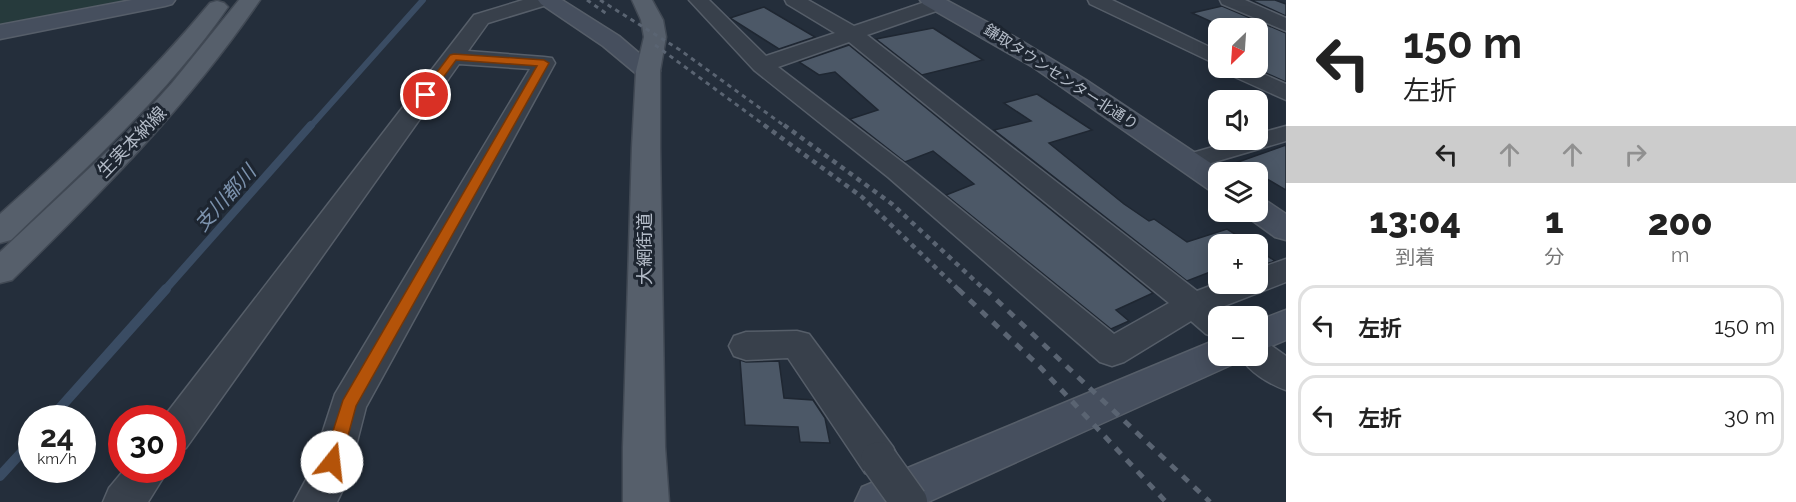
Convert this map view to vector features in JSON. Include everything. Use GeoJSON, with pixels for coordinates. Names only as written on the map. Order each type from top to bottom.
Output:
{"type":"FeatureCollection","features":[{"type":"Feature","properties":{"kind":"main road","name":"生実本納線"},"geometry":{"type":"LineString","coordinates":[[0,232],[126,111],[194,37],[223,0]]}},
{"type":"Feature","properties":{"kind":"main road","name":"生実本納線"},"geometry":{"type":"LineString","coordinates":[[0,270],[79,197],[154,119],[202,64],[250,0]]}},
{"type":"Feature","properties":{"kind":"main road","name":"大網街道"},"geometry":{"type":"LineString","coordinates":[[642,0],[652,20],[655,37],[648,71],[644,435],[646,502]]}},
{"type":"Feature","properties":{"kind":"street"},"geometry":{"type":"LineString","coordinates":[[0,32],[165,0]]}},
{"type":"Feature","properties":{"kind":"street"},"geometry":{"type":"LineString","coordinates":[[186,417],[481,19],[543,0]]}},
{"type":"Feature","properties":{"kind":"street"},"geometry":{"type":"LineString","coordinates":[[548,0],[611,41],[648,71]]}},
{"type":"Feature","properties":{"kind":"street"},"geometry":{"type":"LineString","coordinates":[[698,0],[762,65],[897,171],[1112,352],[1192,306],[1224,294]]}},
{"type":"Feature","properties":{"kind":"street"},"geometry":{"type":"LineString","coordinates":[[794,0],[852,34],[1208,318]]}},
{"type":"Feature","properties":{"kind":"street"},"geometry":{"type":"LineString","coordinates":[[1097,0],[1208,54]]}},
{"type":"Feature","properties":{"kind":"street"},"geometry":{"type":"LineString","coordinates":[[1229,0],[1286,25]]}},
{"type":"Feature","properties":{"kind":"street"},"geometry":{"type":"LineString","coordinates":[[762,65],[852,34],[934,2]]}},
{"type":"Feature","properties":{"kind":"street","name":"鎌取タウンセンター北通り"},"geometry":{"type":"LineString","coordinates":[[934,2],[975,22],[1084,88],[1208,175]]}},
{"type":"Feature","properties":{"kind":"street"},"geometry":{"type":"LineString","coordinates":[[975,22],[1005,35],[1079,76],[1208,162]]}},
{"type":"Feature","properties":{"kind":"street"},"geometry":{"type":"LineString","coordinates":[[315,502],[327,481],[348,405],[544,63],[454,57]]}},
{"type":"Feature","properties":{"kind":"street"},"geometry":{"type":"LineString","coordinates":[[1255,78],[1286,93]]}},
{"type":"Feature","properties":{"kind":"street"},"geometry":{"type":"LineString","coordinates":[[1201,158],[1286,133]]}},
{"type":"Feature","properties":{"kind":"street"},"geometry":{"type":"LineString","coordinates":[[1268,199],[1286,210]]}},
{"type":"Feature","properties":{"kind":"street"},"geometry":{"type":"LineString","coordinates":[[1268,217],[1286,229]]}},
{"type":"Feature","properties":{"kind":"street"},"geometry":{"type":"LineString","coordinates":[[1268,277],[1286,270]]}},
{"type":"Feature","properties":{"kind":"street"},"geometry":{"type":"LineString","coordinates":[[1268,332],[1286,324]]}},
{"type":"Feature","properties":{"kind":"street"},"geometry":{"type":"LineString","coordinates":[[746,346],[797,344],[909,502]]}},
{"type":"Feature","properties":{"kind":"street"},"geometry":{"type":"LineString","coordinates":[[878,502],[1208,358]]}},
{"type":"Feature","properties":{"kind":"street"},"geometry":{"type":"LineString","coordinates":[[1268,362],[1286,375]]}},
{"type":"Feature","properties":{"kind":"street"},"geometry":{"type":"LineString","coordinates":[[124,502],[138,483]]}},
{"type":"Feature","properties":{"kind":"green space"},"geometry":{"type":"Polygon","coordinates":[[[0,0],[145,0],[0,26],[0,0]]]}},
{"type":"Feature","properties":{"kind":"building"},"geometry":{"type":"Polygon","coordinates":[[[1251,0],[1275,0],[1286,4],[1286,16],[1251,0]]]}},
{"type":"Feature","properties":{"kind":"building"},"geometry":{"type":"Polygon","coordinates":[[[1222,6],[1250,18],[1208,18],[1208,20],[1192,13],[1222,6]]]}},
{"type":"Feature","properties":{"kind":"building"},"geometry":{"type":"Polygon","coordinates":[[[764,7],[815,37],[779,49],[730,18],[764,7]]]}},
{"type":"Feature","properties":{"kind":"building"},"geometry":{"type":"Polygon","coordinates":[[[1268,25],[1286,33],[1286,82],[1268,74],[1268,25]]]}},
{"type":"Feature","properties":{"kind":"building"},"geometry":{"type":"Polygon","coordinates":[[[933,28],[983,60],[922,75],[876,39],[933,28]]]}},
{"type":"Feature","properties":{"kind":"building"},"geometry":{"type":"Polygon","coordinates":[[[849,45],[1153,293],[1116,310],[1129,321],[1111,329],[946,195],[974,184],[933,151],[905,162],[850,119],[878,110],[835,72],[819,75],[799,62],[849,45]]]}},
{"type":"Feature","properties":{"kind":"building"},"geometry":{"type":"Polygon","coordinates":[[[1037,94],[1092,130],[1049,143],[1124,204],[1149,221],[1154,219],[1187,242],[1208,235],[1208,273],[1187,281],[994,130],[1031,121],[1004,103],[1037,94]]]}},
{"type":"Feature","properties":{"kind":"building"},"geometry":{"type":"Polygon","coordinates":[[[1286,145],[1286,190],[1268,180],[1268,162],[1238,162],[1286,145]]]}},
{"type":"Feature","properties":{"kind":"building"},"geometry":{"type":"Polygon","coordinates":[[[1227,229],[1235,234],[1212,234],[1227,229]]]}},
{"type":"Feature","properties":{"kind":"building"},"geometry":{"type":"Polygon","coordinates":[[[1268,256],[1275,261],[1268,263],[1268,256]]]}},
{"type":"Feature","properties":{"kind":"building"},"geometry":{"type":"Polygon","coordinates":[[[740,360],[746,362],[779,361],[784,398],[813,400],[825,418],[830,443],[800,442],[798,427],[745,425],[740,360]]]}},
{"type":"Feature","properties":{"kind":"waterway","name":"支川都川"},"geometry":{"type":"LineString","coordinates":[[310,127],[423,0]]}},
{"type":"Feature","properties":{"kind":"waterway","name":"支川都川"},"geometry":{"type":"LineString","coordinates":[[164,291],[311,125]]}},
{"type":"Feature","properties":{"kind":"waterway","name":"支川都川"},"geometry":{"type":"LineString","coordinates":[[63,405],[166,289]]}},
{"type":"Feature","properties":{"kind":"waterway","name":"支川都川"},"geometry":{"type":"LineString","coordinates":[[0,476],[18,456]]}},
{"type":"Feature","properties":{"kind":"railway"},"geometry":{"type":"LineString","coordinates":[[587,0],[607,14]]}},
{"type":"Feature","properties":{"kind":"railway"},"geometry":{"type":"LineString","coordinates":[[600,0],[680,50],[786,127]]}},
{"type":"Feature","properties":{"kind":"railway"},"geometry":{"type":"LineString","coordinates":[[655,45],[767,127]]}},
{"type":"Feature","properties":{"kind":"railway"},"geometry":{"type":"LineString","coordinates":[[764,125],[862,197],[960,291]]}},
{"type":"Feature","properties":{"kind":"railway"},"geometry":{"type":"LineString","coordinates":[[784,125],[892,204],[986,291]]}},
{"type":"Feature","properties":{"kind":"railway"},"geometry":{"type":"LineString","coordinates":[[958,289],[1040,367],[1166,502]]}},
{"type":"Feature","properties":{"kind":"railway"},"geometry":{"type":"LineString","coordinates":[[985,289],[1210,502]]}},
{"type":"Feature","properties":{"kind":"route"},"geometry":{"type":"LineString","coordinates":[[332,462],[348,405],[544,63],[454,57],[426,95]]}}]}
